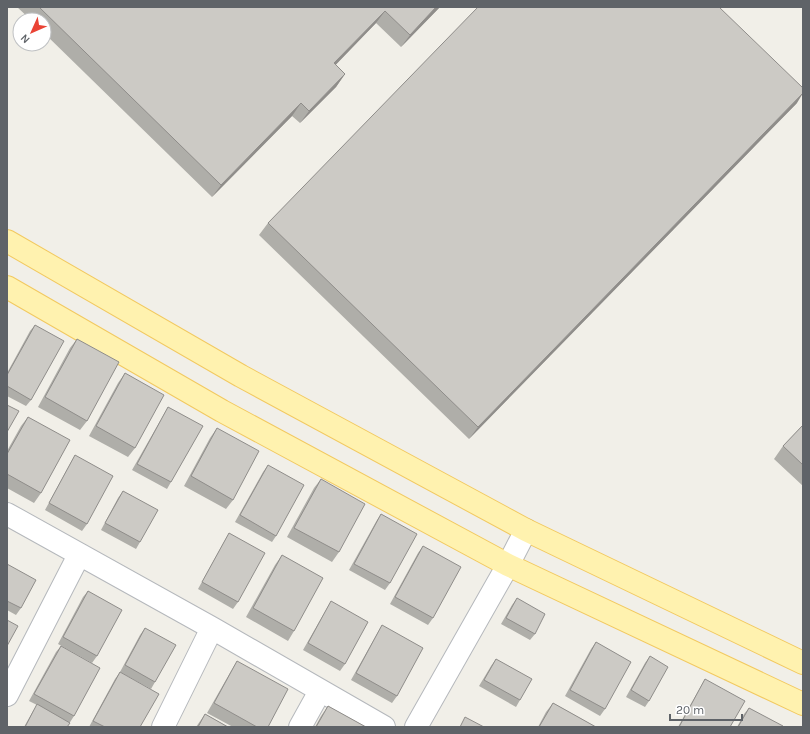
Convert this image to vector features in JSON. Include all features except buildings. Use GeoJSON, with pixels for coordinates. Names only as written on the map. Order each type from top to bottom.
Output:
{"type":"FeatureCollection","features":[{"type":"Feature","properties":{"kind":"main road"},"geometry":{"type":"LineString","coordinates":[[7,241],[241,376],[526,530],[803,663]]}},
{"type":"Feature","properties":{"kind":"main road"},"geometry":{"type":"LineString","coordinates":[[7,287],[222,411],[508,565],[803,704]]}},
{"type":"Feature","properties":{"kind":"street"},"geometry":{"type":"LineString","coordinates":[[7,514],[212,628],[384,727]]}},
{"type":"Feature","properties":{"kind":"street"},"geometry":{"type":"LineString","coordinates":[[416,727],[508,565],[526,530]]}},
{"type":"Feature","properties":{"kind":"street"},"geometry":{"type":"LineString","coordinates":[[7,695],[79,555]]}},
{"type":"Feature","properties":{"kind":"street"},"geometry":{"type":"LineString","coordinates":[[163,727],[212,628]]}},
{"type":"Feature","properties":{"kind":"street"},"geometry":{"type":"LineString","coordinates":[[300,727],[320,691]]}}]}
